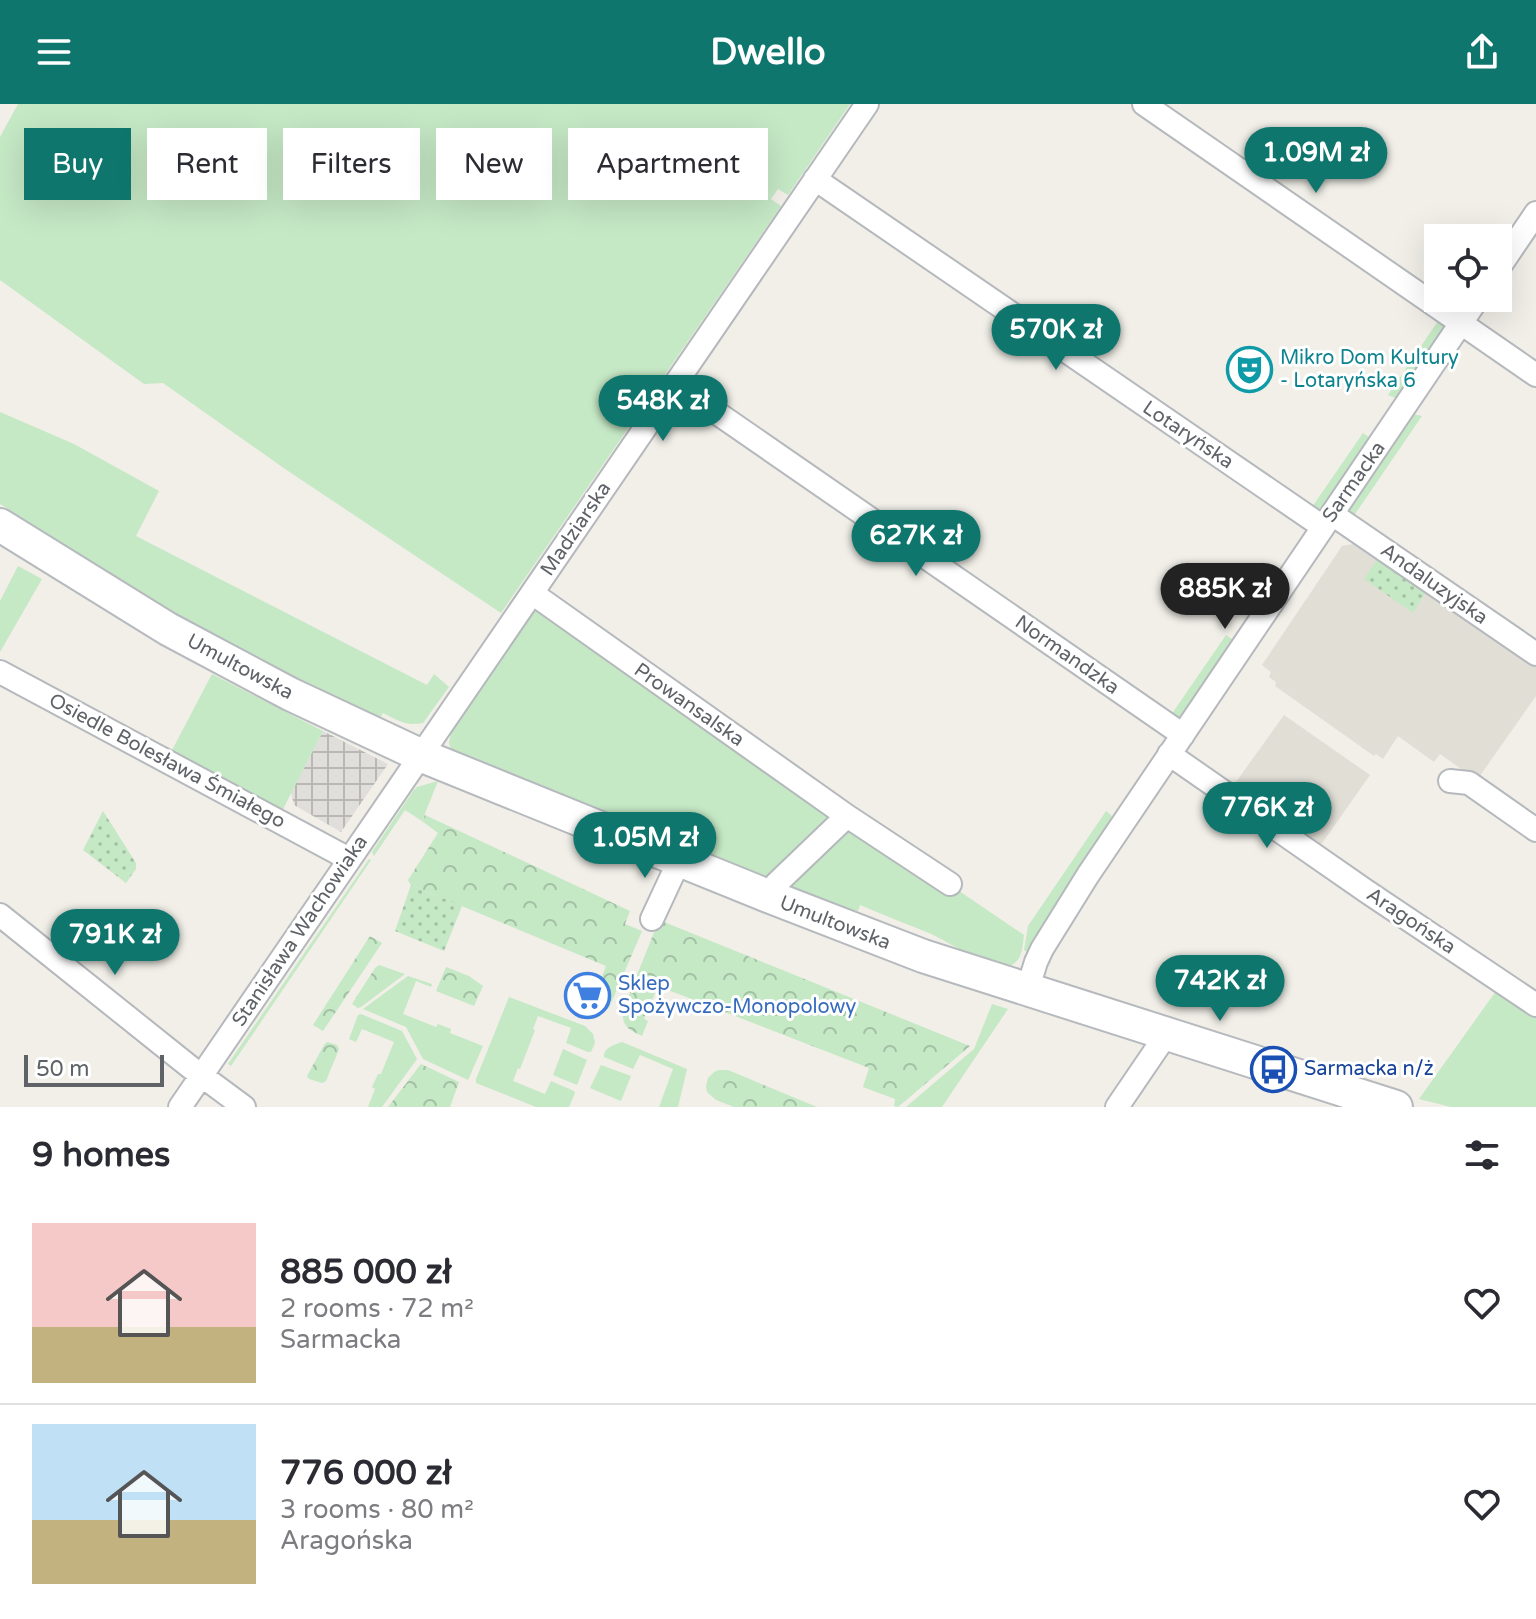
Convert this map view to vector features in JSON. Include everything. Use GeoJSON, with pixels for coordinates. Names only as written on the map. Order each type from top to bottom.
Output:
{"type":"FeatureCollection","features":[{"type":"Feature","properties":{"kind":"street","name":"Madziarska"},"geometry":{"type":"LineString","coordinates":[[420,755],[867,104]]}},
{"type":"Feature","properties":{"kind":"street"},"geometry":{"type":"LineString","coordinates":[[1144,104],[1536,375]]}},
{"type":"Feature","properties":{"kind":"street","name":"Lotaryńska"},"geometry":{"type":"LineString","coordinates":[[815,179],[1328,521]]}},
{"type":"Feature","properties":{"kind":"street"},"geometry":{"type":"LineString","coordinates":[[1512,248],[1536,213]]}},
{"type":"Feature","properties":{"kind":"street","name":"Sarmacka"},"geometry":{"type":"LineString","coordinates":[[1027,991],[1042,949],[1088,875],[1469,312]]}},
{"type":"Feature","properties":{"kind":"street","name":"Normandzka"},"geometry":{"type":"LineString","coordinates":[[675,384],[1183,735]]}},
{"type":"Feature","properties":{"kind":"street","name":"Andaluzyjska"},"geometry":{"type":"LineString","coordinates":[[1328,521],[1536,654]]}},
{"type":"Feature","properties":{"kind":"street","name":"Umultowska"},"geometry":{"type":"LineString","coordinates":[[0,525],[168,629],[290,694],[420,755],[911,952],[1396,1107]]}},
{"type":"Feature","properties":{"kind":"street","name":"Prowansalska"},"geometry":{"type":"LineString","coordinates":[[532,593],[847,816],[950,884]]}},
{"type":"Feature","properties":{"kind":"street","name":"Osiedle Bolesława Śmiałego"},"geometry":{"type":"LineString","coordinates":[[0,672],[342,855]]}},
{"type":"Feature","properties":{"kind":"street","name":"Aragońska"},"geometry":{"type":"LineString","coordinates":[[1169,754],[1536,1005]]}},
{"type":"Feature","properties":{"kind":"street","name":"Stanisława Wachowiaka"},"geometry":{"type":"LineString","coordinates":[[180,1107],[342,855],[420,755]]}},
{"type":"Feature","properties":{"kind":"street"},"geometry":{"type":"LineString","coordinates":[[1450,781],[1469,783],[1536,830]]}},
{"type":"Feature","properties":{"kind":"street"},"geometry":{"type":"LineString","coordinates":[[768,896],[776,884],[847,816]]}},
{"type":"Feature","properties":{"kind":"street"},"geometry":{"type":"LineString","coordinates":[[652,919],[679,861]]}},
{"type":"Feature","properties":{"kind":"street"},"geometry":{"type":"LineString","coordinates":[[0,915],[244,1107]]}},
{"type":"Feature","properties":{"kind":"street"},"geometry":{"type":"LineString","coordinates":[[1117,1107],[1166,1035]]}},
{"type":"Feature","properties":{"kind":"shaded area"},"geometry":{"type":"Polygon","coordinates":[[[1364,542],[1476,620],[1473,625],[1480,630],[1536,662],[1536,696],[1477,780],[1440,754],[1434,762],[1398,736],[1383,759],[1376,754],[1374,756],[1275,686],[1276,682],[1269,677],[1271,672],[1262,665],[1342,546],[1364,542]]]}},
{"type":"Feature","properties":{"kind":"shaded area"},"geometry":{"type":"Polygon","coordinates":[[[1284,715],[1370,775],[1318,849],[1231,789],[1284,715]]]}},
{"type":"Feature","properties":{"kind":"shaded area"},"geometry":{"type":"Polygon","coordinates":[[[323,731],[388,764],[341,832],[294,805],[291,793],[323,731]]]}},
{"type":"Feature","properties":{"kind":"green space"},"geometry":{"type":"Polygon","coordinates":[[[18,104],[850,104],[788,195],[778,189],[771,199],[781,206],[501,613],[288,471],[163,383],[144,384],[0,280],[0,137],[18,104]]]}},
{"type":"Feature","properties":{"kind":"green space"},"geometry":{"type":"Polygon","coordinates":[[[1442,315],[1450,322],[1398,399],[1388,395],[1442,315]]]}},
{"type":"Feature","properties":{"kind":"green space"},"geometry":{"type":"Polygon","coordinates":[[[0,412],[74,444],[159,491],[136,536],[427,685],[434,674],[449,687],[423,723],[407,723],[383,713],[378,721],[239,656],[0,504],[0,412]]]}},
{"type":"Feature","properties":{"kind":"green space"},"geometry":{"type":"Polygon","coordinates":[[[1413,414],[1422,416],[1351,520],[1349,510],[1413,414]]]}},
{"type":"Feature","properties":{"kind":"green space"},"geometry":{"type":"Polygon","coordinates":[[[1363,433],[1370,441],[1320,515],[1310,510],[1363,433]]]}},
{"type":"Feature","properties":{"kind":"green space"},"geometry":{"type":"Polygon","coordinates":[[[1381,554],[1429,587],[1413,613],[1364,579],[1381,554]]]}},
{"type":"Feature","properties":{"kind":"green space"},"geometry":{"type":"Polygon","coordinates":[[[18,566],[42,579],[0,652],[0,601],[18,566]]]}},
{"type":"Feature","properties":{"kind":"green space"},"geometry":{"type":"Polygon","coordinates":[[[529,599],[1024,935],[1017,961],[1009,966],[992,964],[929,933],[860,905],[858,911],[836,908],[452,753],[449,743],[452,728],[529,599]]]}},
{"type":"Feature","properties":{"kind":"green space"},"geometry":{"type":"Polygon","coordinates":[[[1226,635],[1233,643],[1179,722],[1169,718],[1226,635]]]}},
{"type":"Feature","properties":{"kind":"green space"},"geometry":{"type":"Polygon","coordinates":[[[212,674],[323,731],[281,813],[170,754],[212,674]]]}},
{"type":"Feature","properties":{"kind":"green space"},"geometry":{"type":"Polygon","coordinates":[[[438,781],[422,821],[405,810],[374,856],[372,852],[413,791],[438,781]]]}},
{"type":"Feature","properties":{"kind":"green space"},"geometry":{"type":"Polygon","coordinates":[[[103,811],[136,863],[136,869],[126,883],[83,850],[103,811]]]}},
{"type":"Feature","properties":{"kind":"green space"},"geometry":{"type":"Polygon","coordinates":[[[1106,811],[1113,819],[1027,952],[1024,950],[1028,926],[1106,811]]]}},
{"type":"Feature","properties":{"kind":"green space"},"geometry":{"type":"Polygon","coordinates":[[[425,815],[630,911],[625,924],[642,931],[609,1008],[596,1013],[587,1010],[589,1007],[586,1005],[588,1001],[592,1002],[606,966],[411,885],[408,880],[438,833],[422,821],[425,815]]]}},
{"type":"Feature","properties":{"kind":"green space"},"geometry":{"type":"Polygon","coordinates":[[[369,859],[231,1066],[228,1064],[369,859]]]}},
{"type":"Feature","properties":{"kind":"green space"},"geometry":{"type":"Polygon","coordinates":[[[411,885],[462,906],[444,951],[395,931],[411,885]]]}},
{"type":"Feature","properties":{"kind":"green space"},"geometry":{"type":"Polygon","coordinates":[[[659,920],[970,1046],[898,1107],[894,1106],[895,1099],[863,1087],[869,1068],[658,986],[644,1019],[648,1021],[642,1036],[627,1027],[623,1010],[659,920]]]}},
{"type":"Feature","properties":{"kind":"green space"},"geometry":{"type":"Polygon","coordinates":[[[370,936],[382,943],[323,1031],[313,1025],[370,936]]]}},
{"type":"Feature","properties":{"kind":"green space"},"geometry":{"type":"Polygon","coordinates":[[[379,965],[405,974],[358,1008],[352,1004],[379,965]]]}},
{"type":"Feature","properties":{"kind":"green space"},"geometry":{"type":"Polygon","coordinates":[[[446,967],[469,976],[483,986],[474,1006],[436,991],[446,967]]]}},
{"type":"Feature","properties":{"kind":"green space"},"geometry":{"type":"Polygon","coordinates":[[[408,976],[432,984],[431,987],[416,981],[403,1014],[436,1027],[438,1024],[451,1029],[450,1033],[483,1046],[468,1080],[423,1059],[406,1027],[363,1009],[408,976]]]}},
{"type":"Feature","properties":{"kind":"green space"},"geometry":{"type":"Polygon","coordinates":[[[1496,991],[1536,1017],[1536,1107],[1451,1107],[1419,1099],[1496,991]]]}},
{"type":"Feature","properties":{"kind":"green space"},"geometry":{"type":"Polygon","coordinates":[[[509,997],[585,1026],[593,1034],[595,1043],[588,1052],[566,1043],[571,1028],[538,1016],[513,1081],[545,1094],[551,1081],[574,1091],[569,1107],[536,1107],[476,1083],[509,997]]]}},
{"type":"Feature","properties":{"kind":"green space"},"geometry":{"type":"Polygon","coordinates":[[[992,1004],[1008,1009],[942,1107],[906,1107],[974,1049],[992,1004]]]}},
{"type":"Feature","properties":{"kind":"green space"},"geometry":{"type":"Polygon","coordinates":[[[361,1014],[402,1031],[417,1059],[382,1107],[368,1107],[375,1089],[372,1087],[394,1042],[362,1029],[356,1042],[349,1039],[361,1014]]]}},
{"type":"Feature","properties":{"kind":"green space"},"geometry":{"type":"Polygon","coordinates":[[[327,1042],[337,1045],[339,1049],[326,1081],[322,1083],[307,1076],[327,1042]]]}},
{"type":"Feature","properties":{"kind":"green space"},"geometry":{"type":"Polygon","coordinates":[[[622,1042],[687,1069],[678,1107],[659,1107],[673,1069],[640,1055],[633,1069],[604,1057],[608,1049],[622,1042]]]}},
{"type":"Feature","properties":{"kind":"green space"},"geometry":{"type":"Polygon","coordinates":[[[563,1049],[587,1060],[577,1085],[553,1075],[563,1049]]]}},
{"type":"Feature","properties":{"kind":"green space"},"geometry":{"type":"Polygon","coordinates":[[[421,1064],[459,1082],[450,1107],[388,1107],[421,1064]]]}},
{"type":"Feature","properties":{"kind":"green space"},"geometry":{"type":"Polygon","coordinates":[[[601,1065],[631,1076],[621,1101],[590,1088],[601,1065]]]}},
{"type":"Feature","properties":{"kind":"green space"},"geometry":{"type":"Polygon","coordinates":[[[719,1070],[728,1070],[817,1107],[734,1107],[716,1100],[707,1092],[708,1078],[719,1070]]]}},
{"type":"Feature","properties":{"kind":"place","name":"Mikro Dom Kultury - Lotaryńska 6"},"geometry":{"type":"Point","coordinates":[1249,370]}},
{"type":"Feature","properties":{"kind":"place","name":"Sklep Spożywczo-Monopolowy"},"geometry":{"type":"Point","coordinates":[587,995]}},
{"type":"Feature","properties":{"kind":"place","name":"Sarmacka n/ż"},"geometry":{"type":"Point","coordinates":[1273,1069]}}]}
